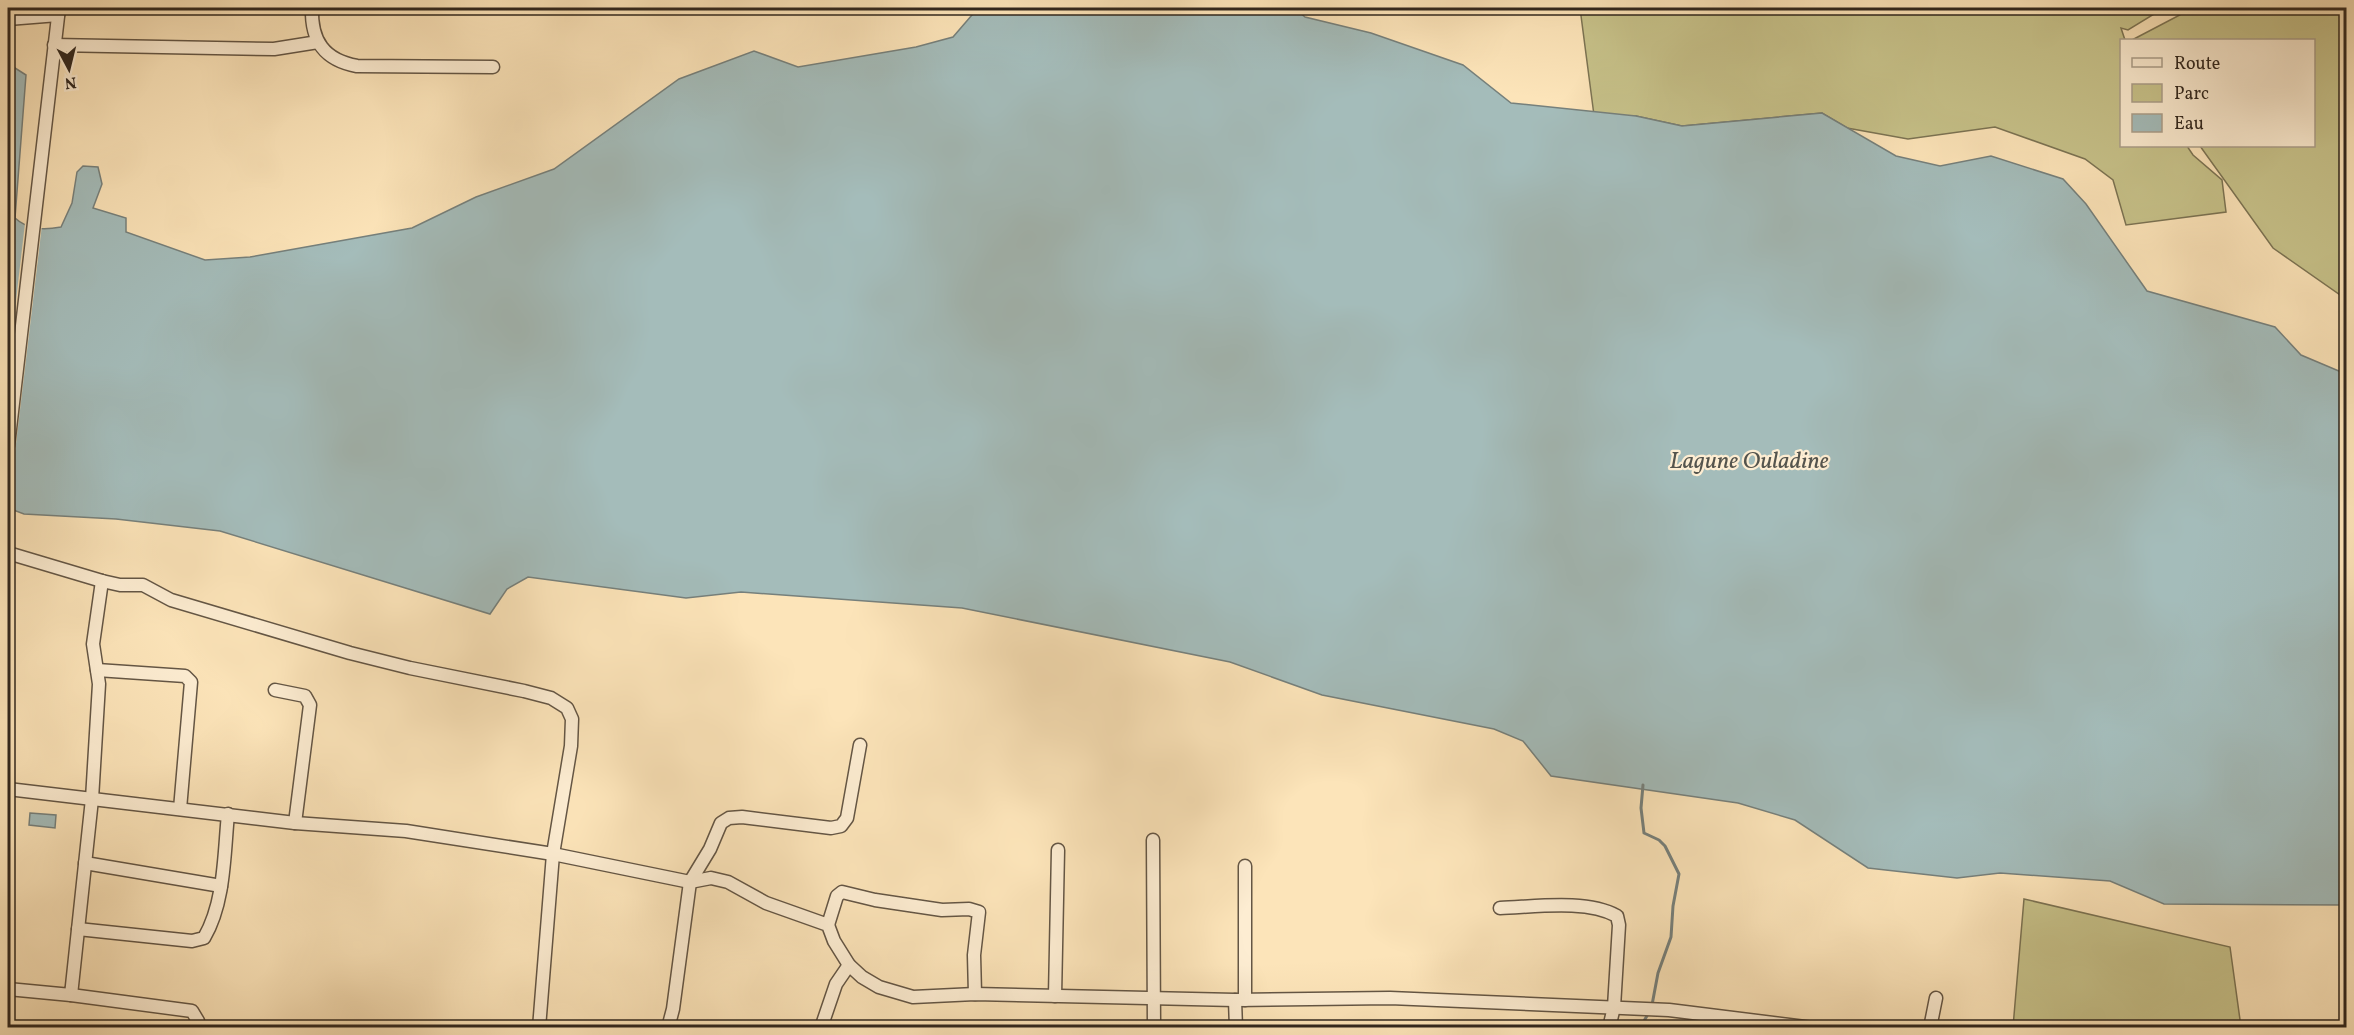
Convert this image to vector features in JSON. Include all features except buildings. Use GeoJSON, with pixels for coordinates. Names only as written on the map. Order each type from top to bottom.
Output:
{"type":"FeatureCollection","features":[{"type":"Feature","properties":{"kind":"street"},"geometry":{"type":"LineString","coordinates":[[312,8],[312,20],[318,42],[329,55],[340,63],[357,66],[493,67]]}},
{"type":"Feature","properties":{"kind":"street"},"geometry":{"type":"LineString","coordinates":[[8,19],[59,11],[8,446]]}},
{"type":"Feature","properties":{"kind":"street"},"geometry":{"type":"LineString","coordinates":[[54,45],[274,49],[318,42]]}},
{"type":"Feature","properties":{"kind":"street"},"geometry":{"type":"LineString","coordinates":[[8,553],[102,581],[120,585],[143,585],[171,600],[350,653],[551,698],[567,708],[572,719],[571,746],[553,854],[539,1028]]}},
{"type":"Feature","properties":{"kind":"street"},"geometry":{"type":"LineString","coordinates":[[71,995],[92,799],[99,700],[93,644],[102,581]]}},
{"type":"Feature","properties":{"kind":"street"},"geometry":{"type":"LineString","coordinates":[[97,670],[185,676],[191,682],[180,809]]}},
{"type":"Feature","properties":{"kind":"street"},"geometry":{"type":"LineString","coordinates":[[275,690],[302,695],[309,700],[295,822]]}},
{"type":"Feature","properties":{"kind":"street"},"geometry":{"type":"LineString","coordinates":[[668,1028],[673,1008],[690,882],[710,849],[721,823],[729,818],[742,817],[831,828],[841,826],[847,818],[860,746]]}},
{"type":"Feature","properties":{"kind":"street"},"geometry":{"type":"LineString","coordinates":[[8,789],[295,822],[406,831],[553,854],[690,882],[711,878],[728,882],[766,903],[828,925]]}},
{"type":"Feature","properties":{"kind":"street"},"geometry":{"type":"LineString","coordinates":[[78,929],[200,940],[207,932],[221,886],[228,814]]}},
{"type":"Feature","properties":{"kind":"street"},"geometry":{"type":"LineString","coordinates":[[1153,840],[1154,1028]]}},
{"type":"Feature","properties":{"kind":"street"},"geometry":{"type":"LineString","coordinates":[[1055,996],[1058,850]]}},
{"type":"Feature","properties":{"kind":"street"},"geometry":{"type":"LineString","coordinates":[[85,863],[221,886]]}},
{"type":"Feature","properties":{"kind":"street"},"geometry":{"type":"LineString","coordinates":[[1236,1028],[1240,1000],[1245,866]]}},
{"type":"Feature","properties":{"kind":"street"},"geometry":{"type":"LineString","coordinates":[[975,994],[974,955],[979,912],[969,909],[942,910],[875,900],[842,892],[837,896],[828,925],[834,941],[849,965],[862,977],[879,987],[905,995],[975,994],[1154,1000],[1390,998],[1669,1010],[1813,1028]]}},
{"type":"Feature","properties":{"kind":"street"},"geometry":{"type":"LineString","coordinates":[[1500,908],[1580,906],[1606,910],[1617,916],[1619,925],[1614,1007],[1609,1028]]}},
{"type":"Feature","properties":{"kind":"street"},"geometry":{"type":"LineString","coordinates":[[820,1028],[836,984],[849,965]]}},
{"type":"Feature","properties":{"kind":"street"},"geometry":{"type":"LineString","coordinates":[[8,989],[192,1011],[198,1021],[198,1028]]}},
{"type":"Feature","properties":{"kind":"street"},"geometry":{"type":"LineString","coordinates":[[1930,1028],[1936,998]]}},
{"type":"Feature","properties":{"kind":"green space"},"geometry":{"type":"Polygon","coordinates":[[[1580,8],[2164,8],[2128,30],[2121,28],[2125,39],[2120,39],[2120,147],[2188,147],[2193,155],[2222,180],[2226,212],[2126,225],[2113,180],[2085,159],[1995,127],[1908,139],[1847,128],[1822,113],[1682,126],[1636,116],[1595,123],[1580,8]]]}},
{"type":"Feature","properties":{"kind":"green space"},"geometry":{"type":"Polygon","coordinates":[[[2193,8],[2346,8],[2346,299],[2273,248],[2201,147],[2315,147],[2315,39],[2134,39],[2193,8]]]}},
{"type":"Feature","properties":{"kind":"green space"},"geometry":{"type":"Polygon","coordinates":[[[2024,899],[2230,947],[2241,1027],[2013,1027],[2024,899]]]}},
{"type":"Feature","properties":{"kind":"water","name":"Lagune Ouladine"},"geometry":{"type":"Polygon","coordinates":[[[978,8],[1295,8],[1305,17],[1371,33],[1463,65],[1511,103],[1636,116],[1682,126],[1822,113],[1896,156],[1940,166],[1991,156],[2063,179],[2086,204],[2147,291],[2275,327],[2301,355],[2346,374],[2346,905],[2164,904],[2110,881],[2000,873],[1957,878],[1868,868],[1795,820],[1738,803],[1551,776],[1523,741],[1494,729],[1322,695],[1230,662],[962,608],[741,592],[686,598],[528,577],[507,589],[490,614],[220,531],[116,519],[24,514],[8,508],[8,66],[26,75],[15,218],[25,225],[36,228],[61,227],[72,203],[77,172],[83,166],[98,167],[102,184],[93,208],[126,218],[126,232],[205,260],[250,257],[412,228],[476,197],[554,169],[679,79],[754,51],[798,67],[916,47],[953,37],[978,8]]]}},
{"type":"Feature","properties":{"kind":"water"},"geometry":{"type":"Polygon","coordinates":[[[30,813],[56,815],[55,828],[29,825],[30,813]]]}},
{"type":"Feature","properties":{"kind":"pier"},"geometry":{"type":"Polygon","coordinates":[[[25,223],[42,225],[8,511],[8,369],[25,223]]]}},
{"type":"Feature","properties":{"kind":"waterway"},"geometry":{"type":"LineString","coordinates":[[1643,785],[1641,808],[1644,833],[1659,840],[1665,846],[1679,874],[1673,906],[1671,937],[1658,973],[1652,1005]]}},
{"type":"Feature","properties":{"kind":"waterway"},"geometry":{"type":"LineString","coordinates":[[1640,1028],[1648,1014]]}}]}
